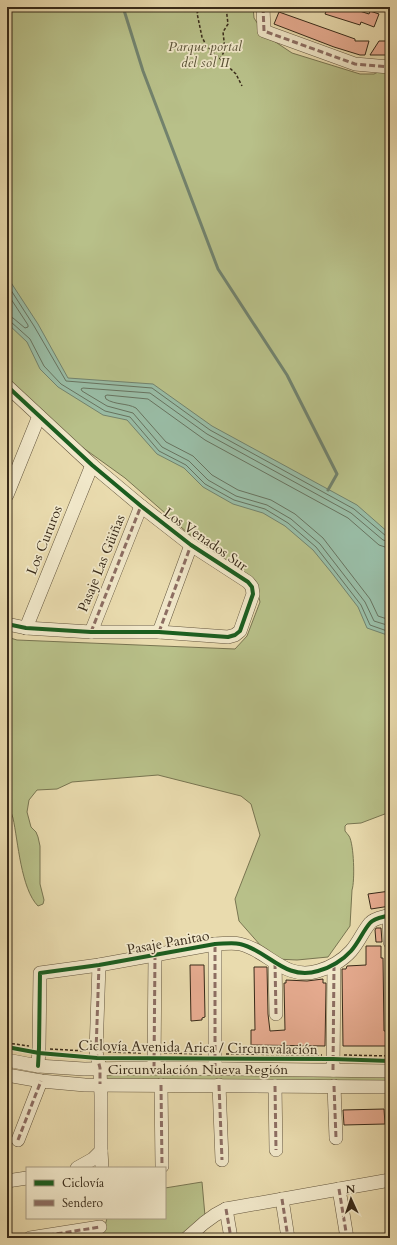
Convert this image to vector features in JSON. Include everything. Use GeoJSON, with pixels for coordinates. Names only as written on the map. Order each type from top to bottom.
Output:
{"type":"FeatureCollection","features":[{"type":"Feature","properties":{"kind":"street"},"geometry":{"type":"LineString","coordinates":[[263,7],[264,31],[355,64],[389,68],[390,66]]}},
{"type":"Feature","properties":{"kind":"street","name":"Los Venados Sur"},"geometry":{"type":"LineString","coordinates":[[7,386],[92,465],[191,545],[248,582],[252,587],[254,594],[242,628],[235,635],[228,637],[159,632],[91,632],[26,628],[7,624]]}},
{"type":"Feature","properties":{"kind":"street"},"geometry":{"type":"LineString","coordinates":[[7,495],[39,416]]}},
{"type":"Feature","properties":{"kind":"street","name":"Los Cururos"},"geometry":{"type":"LineString","coordinates":[[26,628],[92,465]]}},
{"type":"Feature","properties":{"kind":"street","name":"Pasaje Las Güiñas"},"geometry":{"type":"LineString","coordinates":[[91,632],[141,506]]}},
{"type":"Feature","properties":{"kind":"street"},"geometry":{"type":"LineString","coordinates":[[159,632],[191,545]]}},
{"type":"Feature","properties":{"kind":"street"},"geometry":{"type":"LineString","coordinates":[[390,915],[390,942]]}},
{"type":"Feature","properties":{"kind":"street","name":"Pasaje Panitao"},"geometry":{"type":"LineString","coordinates":[[39,1056],[40,973],[99,965],[215,944],[239,943],[248,946],[291,971],[304,973],[318,972],[334,965],[351,951],[371,921],[390,915]]}},
{"type":"Feature","properties":{"kind":"street"},"geometry":{"type":"LineString","coordinates":[[215,944],[215,1061]]}},
{"type":"Feature","properties":{"kind":"street"},"geometry":{"type":"LineString","coordinates":[[155,955],[155,1060]]}},
{"type":"Feature","properties":{"kind":"street"},"geometry":{"type":"LineString","coordinates":[[275,963],[276,1014]]}},
{"type":"Feature","properties":{"kind":"street"},"geometry":{"type":"LineString","coordinates":[[79,1167],[99,1159],[100,1068],[96,1052],[99,965]]}},
{"type":"Feature","properties":{"kind":"street"},"geometry":{"type":"LineString","coordinates":[[333,1061],[334,965]]}},
{"type":"Feature","properties":{"kind":"street","name":"Circunvalación Nueva Región"},"geometry":{"type":"LineString","coordinates":[[7,1060],[39,1056],[84,1069],[155,1060],[333,1061],[390,1071]]}},
{"type":"Feature","properties":{"kind":"street","name":"Circunvalación Nueva Región"},"geometry":{"type":"LineString","coordinates":[[7,1075],[41,1082],[100,1084],[390,1087]]}},
{"type":"Feature","properties":{"kind":"street"},"geometry":{"type":"LineString","coordinates":[[18,1140],[41,1082]]}},
{"type":"Feature","properties":{"kind":"street"},"geometry":{"type":"LineString","coordinates":[[161,1085],[162,1166]]}},
{"type":"Feature","properties":{"kind":"street"},"geometry":{"type":"LineString","coordinates":[[219,1085],[222,1160]]}},
{"type":"Feature","properties":{"kind":"street"},"geometry":{"type":"LineString","coordinates":[[275,1086],[276,1150]]}},
{"type":"Feature","properties":{"kind":"street"},"geometry":{"type":"LineString","coordinates":[[334,1086],[336,1138]]}},
{"type":"Feature","properties":{"kind":"street"},"geometry":{"type":"LineString","coordinates":[[7,1181],[26,1178]]}},
{"type":"Feature","properties":{"kind":"street"},"geometry":{"type":"LineString","coordinates":[[187,1238],[204,1222],[226,1209],[390,1180]]}},
{"type":"Feature","properties":{"kind":"street"},"geometry":{"type":"LineString","coordinates":[[339,1190],[347,1238]]}},
{"type":"Feature","properties":{"kind":"street"},"geometry":{"type":"LineString","coordinates":[[282,1199],[288,1238]]}},
{"type":"Feature","properties":{"kind":"street"},"geometry":{"type":"LineString","coordinates":[[226,1209],[231,1238]]}},
{"type":"Feature","properties":{"kind":"street"},"geometry":{"type":"LineString","coordinates":[[30,1238],[99,1228]]}},
{"type":"Feature","properties":{"kind":"path"},"geometry":{"type":"LineString","coordinates":[[202,7],[197,13],[202,36],[206,45],[236,74],[242,86]]}},
{"type":"Feature","properties":{"kind":"path"},"geometry":{"type":"LineString","coordinates":[[220,59],[225,50],[223,32],[228,24],[226,7]]}},
{"type":"Feature","properties":{"kind":"path"},"geometry":{"type":"LineString","coordinates":[[7,1043],[39,1056],[53,1054]]}},
{"type":"Feature","properties":{"kind":"path"},"geometry":{"type":"LineString","coordinates":[[7,1048],[39,1056],[96,1052],[155,1060]]}},
{"type":"Feature","properties":{"kind":"path"},"geometry":{"type":"LineString","coordinates":[[333,1061],[390,1056]]}},
{"type":"Feature","properties":{"kind":"green space","name":"Parque portal del sol II"},"geometry":{"type":"Polygon","coordinates":[[[7,7],[253,7],[254,18],[265,35],[292,53],[360,74],[374,74],[390,66],[390,812],[361,823],[347,824],[345,826],[345,831],[351,840],[354,863],[350,926],[328,957],[297,960],[276,959],[261,946],[239,921],[235,899],[260,835],[251,804],[241,796],[158,775],[72,782],[57,789],[37,790],[29,800],[27,812],[31,827],[36,832],[40,846],[40,884],[44,900],[43,904],[38,906],[32,898],[24,877],[13,818],[11,812],[7,809],[7,637],[17,640],[235,649],[247,636],[260,602],[255,580],[189,534],[125,478],[75,442],[7,380],[7,7]]]}},
{"type":"Feature","properties":{"kind":"green space"},"geometry":{"type":"Polygon","coordinates":[[[106,1073],[390,1076],[390,1083],[109,1079],[105,1078],[106,1073]]]}},
{"type":"Feature","properties":{"kind":"green space"},"geometry":{"type":"Polygon","coordinates":[[[202,1182],[205,1216],[177,1238],[102,1238],[107,1219],[166,1219],[166,1188],[202,1182]]]}},
{"type":"Feature","properties":{"kind":"water"},"geometry":{"type":"Polygon","coordinates":[[[7,273],[8,278],[38,324],[68,378],[153,384],[212,426],[357,505],[390,534],[390,636],[367,628],[358,607],[331,572],[313,550],[285,526],[263,513],[233,504],[203,487],[184,468],[157,454],[127,420],[103,415],[58,387],[40,369],[27,342],[8,324],[7,273]]]}},
{"type":"Feature","properties":{"kind":"building"},"geometry":{"type":"Polygon","coordinates":[[[328,7],[347,7],[369,14],[370,11],[379,14],[374,27],[361,22],[360,25],[325,14],[328,7]]]}},
{"type":"Feature","properties":{"kind":"building"},"geometry":{"type":"Polygon","coordinates":[[[279,12],[355,39],[355,41],[369,41],[365,55],[360,55],[334,47],[274,24],[279,12]]]}},
{"type":"Feature","properties":{"kind":"building"},"geometry":{"type":"Polygon","coordinates":[[[379,41],[387,41],[387,55],[370,55],[379,41]]]}},
{"type":"Feature","properties":{"kind":"building"},"geometry":{"type":"Polygon","coordinates":[[[390,891],[390,906],[371,909],[368,894],[390,891]]]}},
{"type":"Feature","properties":{"kind":"building"},"geometry":{"type":"Polygon","coordinates":[[[376,928],[381,928],[382,942],[376,942],[376,928]]]}},
{"type":"Feature","properties":{"kind":"building"},"geometry":{"type":"Polygon","coordinates":[[[366,946],[381,946],[381,958],[383,958],[384,1031],[390,1031],[390,1046],[343,1046],[342,969],[346,969],[347,966],[366,965],[366,946]]]}},
{"type":"Feature","properties":{"kind":"building"},"geometry":{"type":"Polygon","coordinates":[[[190,965],[204,965],[205,1017],[202,1018],[202,1020],[191,1021],[190,965]]]}},
{"type":"Feature","properties":{"kind":"building"},"geometry":{"type":"Polygon","coordinates":[[[254,967],[267,967],[268,1014],[270,1031],[285,1030],[284,983],[286,983],[286,980],[307,981],[323,979],[323,983],[326,983],[325,1046],[251,1045],[251,1030],[255,1030],[254,967]]]}},
{"type":"Feature","properties":{"kind":"building"},"geometry":{"type":"Polygon","coordinates":[[[384,1109],[385,1124],[344,1125],[343,1110],[384,1109]]]}},
{"type":"Feature","properties":{"kind":"waterway"},"geometry":{"type":"LineString","coordinates":[[123,7],[143,71],[218,269],[287,375],[337,474],[328,490]]}},
{"type":"Feature","properties":{"kind":"marked path"},"geometry":{"type":"LineString","coordinates":[[263,7],[264,31],[355,64],[390,66]]}},
{"type":"Feature","properties":{"kind":"marked path"},"geometry":{"type":"LineString","coordinates":[[91,632],[141,506]]}},
{"type":"Feature","properties":{"kind":"marked path"},"geometry":{"type":"LineString","coordinates":[[159,632],[191,545]]}},
{"type":"Feature","properties":{"kind":"marked path"},"geometry":{"type":"LineString","coordinates":[[389,915],[390,942]]}},
{"type":"Feature","properties":{"kind":"marked path"},"geometry":{"type":"LineString","coordinates":[[215,944],[215,1069]]}},
{"type":"Feature","properties":{"kind":"marked path"},"geometry":{"type":"LineString","coordinates":[[154,1068],[155,955]]}},
{"type":"Feature","properties":{"kind":"marked path"},"geometry":{"type":"LineString","coordinates":[[275,963],[276,1014]]}},
{"type":"Feature","properties":{"kind":"marked path"},"geometry":{"type":"LineString","coordinates":[[99,965],[96,1052],[100,1068],[100,1084]]}},
{"type":"Feature","properties":{"kind":"marked path"},"geometry":{"type":"LineString","coordinates":[[333,1070],[334,965]]}},
{"type":"Feature","properties":{"kind":"marked path"},"geometry":{"type":"LineString","coordinates":[[18,1140],[41,1081]]}},
{"type":"Feature","properties":{"kind":"marked path"},"geometry":{"type":"LineString","coordinates":[[161,1085],[162,1166]]}},
{"type":"Feature","properties":{"kind":"marked path"},"geometry":{"type":"LineString","coordinates":[[219,1085],[222,1160]]}},
{"type":"Feature","properties":{"kind":"marked path"},"geometry":{"type":"LineString","coordinates":[[275,1086],[276,1150]]}},
{"type":"Feature","properties":{"kind":"marked path"},"geometry":{"type":"LineString","coordinates":[[334,1086],[336,1138]]}},
{"type":"Feature","properties":{"kind":"marked path"},"geometry":{"type":"LineString","coordinates":[[339,1189],[347,1238]]}},
{"type":"Feature","properties":{"kind":"marked path"},"geometry":{"type":"LineString","coordinates":[[282,1199],[288,1238]]}},
{"type":"Feature","properties":{"kind":"marked path"},"geometry":{"type":"LineString","coordinates":[[226,1209],[231,1238]]}},
{"type":"Feature","properties":{"kind":"marked path"},"geometry":{"type":"LineString","coordinates":[[30,1238],[100,1227]]}},
{"type":"Feature","properties":{"kind":"cycle path"},"geometry":{"type":"LineString","coordinates":[[7,386],[92,465],[141,506],[191,545],[248,582],[252,587],[253,594],[240,631],[235,635],[228,637],[159,632],[91,632],[26,628],[7,624]]}},
{"type":"Feature","properties":{"kind":"cycle path"},"geometry":{"type":"LineString","coordinates":[[38,1066],[40,973],[99,965],[215,944],[231,943],[250,947],[277,964],[295,972],[306,973],[323,970],[332,966],[354,948],[365,929],[372,921],[390,915]]}},
{"type":"Feature","properties":{"kind":"cycle path","name":"Ciclovía Avenida Arica / Circunvalación"},"geometry":{"type":"LineString","coordinates":[[7,1047],[39,1053],[97,1058],[333,1059],[390,1061]]}}]}
